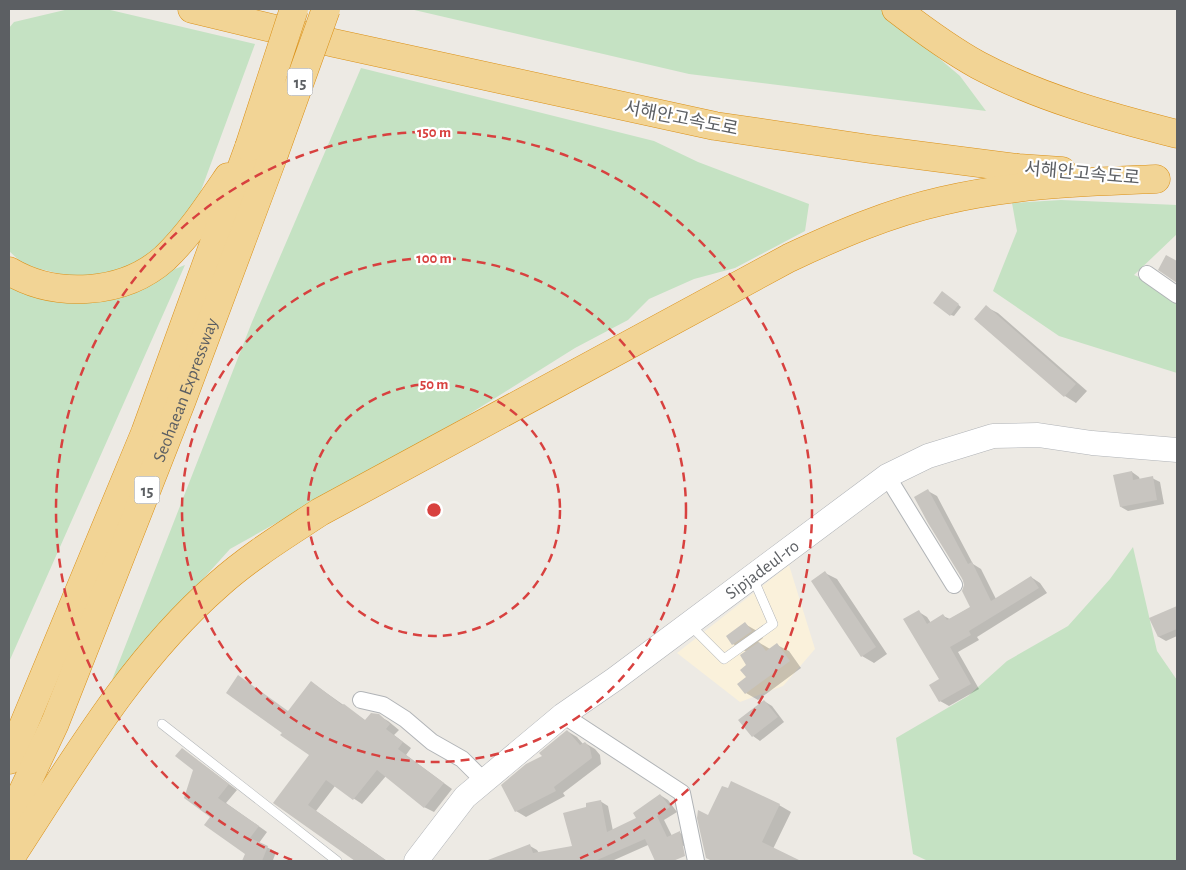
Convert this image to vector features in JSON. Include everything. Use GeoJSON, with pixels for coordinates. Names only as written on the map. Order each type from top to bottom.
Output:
{"type":"FeatureCollection","features":[{"type":"Feature","properties":{"kind":"highway","name":"서해안고속도로"},"geometry":{"type":"LineString","coordinates":[[192,9],[334,43],[715,126],[870,149],[1018,168],[1167,179]]}},
{"type":"Feature","properties":{"kind":"highway","name":"Seohaean Expressway"},"geometry":{"type":"LineString","coordinates":[[9,821],[59,714],[182,400],[262,151],[294,9]]}},
{"type":"Feature","properties":{"kind":"highway","name":"Seohaean Expressway"},"geometry":{"type":"LineString","coordinates":[[9,760],[262,151],[326,9]]}},
{"type":"Feature","properties":{"kind":"highway"},"geometry":{"type":"LineString","coordinates":[[896,9],[934,39],[978,65],[1024,87],[1099,112],[1177,134]]}},
{"type":"Feature","properties":{"kind":"highway"},"geometry":{"type":"LineString","coordinates":[[9,271],[29,282],[50,288],[70,289],[109,286],[146,272],[164,259],[262,151]]}},
{"type":"Feature","properties":{"kind":"highway"},"geometry":{"type":"LineString","coordinates":[[9,860],[91,736],[153,652],[218,584],[264,549],[320,512],[789,258],[832,237],[941,201],[998,191],[1071,183],[1167,179]]}},
{"type":"Feature","properties":{"kind":"main road","name":"Sipjadeul-ro"},"geometry":{"type":"LineString","coordinates":[[416,861],[465,797],[483,780],[563,715],[616,679],[887,476],[928,456],[993,436],[1038,435],[1092,443],[1177,450]]}},
{"type":"Feature","properties":{"kind":"street"},"geometry":{"type":"LineString","coordinates":[[1147,274],[1177,295]]}},
{"type":"Feature","properties":{"kind":"street"},"geometry":{"type":"LineString","coordinates":[[887,476],[954,585]]}},
{"type":"Feature","properties":{"kind":"street"},"geometry":{"type":"LineString","coordinates":[[361,700],[383,705],[405,719],[432,742],[462,759],[483,780]]}},
{"type":"Feature","properties":{"kind":"street"},"geometry":{"type":"LineString","coordinates":[[563,715],[682,793],[696,861]]}},
{"type":"Feature","properties":{"kind":"lane"},"geometry":{"type":"LineString","coordinates":[[689,624],[724,659],[773,624],[753,577]]}},
{"type":"Feature","properties":{"kind":"lane"},"geometry":{"type":"LineString","coordinates":[[162,724],[336,861]]}},
{"type":"Feature","properties":{"kind":"shaded area"},"geometry":{"type":"Polygon","coordinates":[[[789,565],[815,649],[783,686],[740,702],[677,653],[789,565]]]}},
{"type":"Feature","properties":{"kind":"green space"},"geometry":{"type":"Polygon","coordinates":[[[69,9],[106,9],[255,44],[199,196],[161,245],[109,286],[24,265],[9,251],[9,28],[14,22],[69,9]]]}},
{"type":"Feature","properties":{"kind":"green space"},"geometry":{"type":"Polygon","coordinates":[[[410,9],[881,9],[960,76],[986,111],[689,74],[410,9]]]}},
{"type":"Feature","properties":{"kind":"green space"},"geometry":{"type":"Polygon","coordinates":[[[361,68],[654,141],[698,162],[809,204],[805,231],[735,268],[694,279],[649,299],[628,320],[575,348],[463,418],[230,549],[112,680],[252,322],[361,68]]]}},
{"type":"Feature","properties":{"kind":"green space"},"geometry":{"type":"Polygon","coordinates":[[[1061,200],[1177,205],[1177,234],[1134,275],[1177,293],[1177,373],[1059,336],[993,291],[1017,231],[1012,203],[1061,200]]]}},
{"type":"Feature","properties":{"kind":"green space"},"geometry":{"type":"Polygon","coordinates":[[[185,265],[9,662],[9,286],[89,303],[185,265]]]}},
{"type":"Feature","properties":{"kind":"green space"},"geometry":{"type":"Polygon","coordinates":[[[1133,547],[1157,651],[1177,680],[1177,861],[928,861],[913,854],[896,738],[968,696],[1007,661],[1068,626],[1110,579],[1133,547]]]}},
{"type":"Feature","properties":{"kind":"building"},"geometry":{"type":"Polygon","coordinates":[[[1166,255],[1177,261],[1177,283],[1158,270],[1166,255]]]}},
{"type":"Feature","properties":{"kind":"building"},"geometry":{"type":"Polygon","coordinates":[[[942,291],[959,304],[950,316],[933,303],[942,291]]]}},
{"type":"Feature","properties":{"kind":"building"},"geometry":{"type":"Polygon","coordinates":[[[986,305],[1076,384],[1064,397],[974,319],[986,305]]]}},
{"type":"Feature","properties":{"kind":"building"},"geometry":{"type":"Polygon","coordinates":[[[1132,471],[1133,480],[1153,476],[1157,500],[1120,507],[1113,475],[1132,471]]]}},
{"type":"Feature","properties":{"kind":"building"},"geometry":{"type":"Polygon","coordinates":[[[928,489],[968,564],[972,562],[991,601],[1031,576],[1039,588],[969,631],[971,635],[950,647],[971,684],[939,702],[929,685],[939,679],[903,619],[919,610],[927,624],[943,614],[947,620],[970,607],[962,591],[963,580],[914,497],[928,489]]]}},
{"type":"Feature","properties":{"kind":"building"},"geometry":{"type":"Polygon","coordinates":[[[825,571],[876,647],[861,657],[811,581],[825,571]]]}},
{"type":"Feature","properties":{"kind":"building"},"geometry":{"type":"Polygon","coordinates":[[[1177,606],[1177,629],[1158,637],[1149,618],[1177,606]]]}},
{"type":"Feature","properties":{"kind":"building"},"geometry":{"type":"Polygon","coordinates":[[[745,622],[752,631],[732,645],[726,636],[745,622]]]}},
{"type":"Feature","properties":{"kind":"building"},"geometry":{"type":"Polygon","coordinates":[[[759,642],[766,651],[777,643],[790,661],[745,694],[737,684],[746,677],[740,670],[746,665],[740,655],[759,642]]]}},
{"type":"Feature","properties":{"kind":"building"},"geometry":{"type":"Polygon","coordinates":[[[238,675],[288,711],[311,681],[365,720],[371,713],[379,714],[390,724],[386,729],[403,742],[398,749],[444,783],[424,808],[377,770],[353,800],[326,780],[308,805],[387,861],[355,861],[273,803],[309,755],[226,693],[238,675]]]}},
{"type":"Feature","properties":{"kind":"building"},"geometry":{"type":"Polygon","coordinates":[[[764,700],[778,717],[752,737],[738,720],[764,700]]]}},
{"type":"Feature","properties":{"kind":"building"},"geometry":{"type":"Polygon","coordinates":[[[567,730],[580,745],[585,742],[590,748],[592,758],[554,787],[556,791],[515,812],[501,785],[526,764],[542,756],[539,753],[567,730]]]}},
{"type":"Feature","properties":{"kind":"building"},"geometry":{"type":"Polygon","coordinates":[[[182,748],[229,784],[218,798],[259,826],[250,838],[268,846],[262,861],[242,861],[245,854],[204,825],[210,817],[184,798],[193,770],[175,756],[182,748]]]}},
{"type":"Feature","properties":{"kind":"building"},"geometry":{"type":"Polygon","coordinates":[[[731,781],[780,804],[762,842],[801,861],[712,861],[706,858],[697,818],[698,810],[708,815],[722,786],[728,788],[731,781]]]}},
{"type":"Feature","properties":{"kind":"building"},"geometry":{"type":"Polygon","coordinates":[[[660,794],[670,807],[657,816],[667,837],[680,831],[685,856],[673,861],[655,861],[645,839],[595,861],[488,860],[530,844],[533,853],[572,846],[563,813],[586,807],[586,803],[601,800],[607,832],[636,818],[633,813],[660,794]]]}}]}
